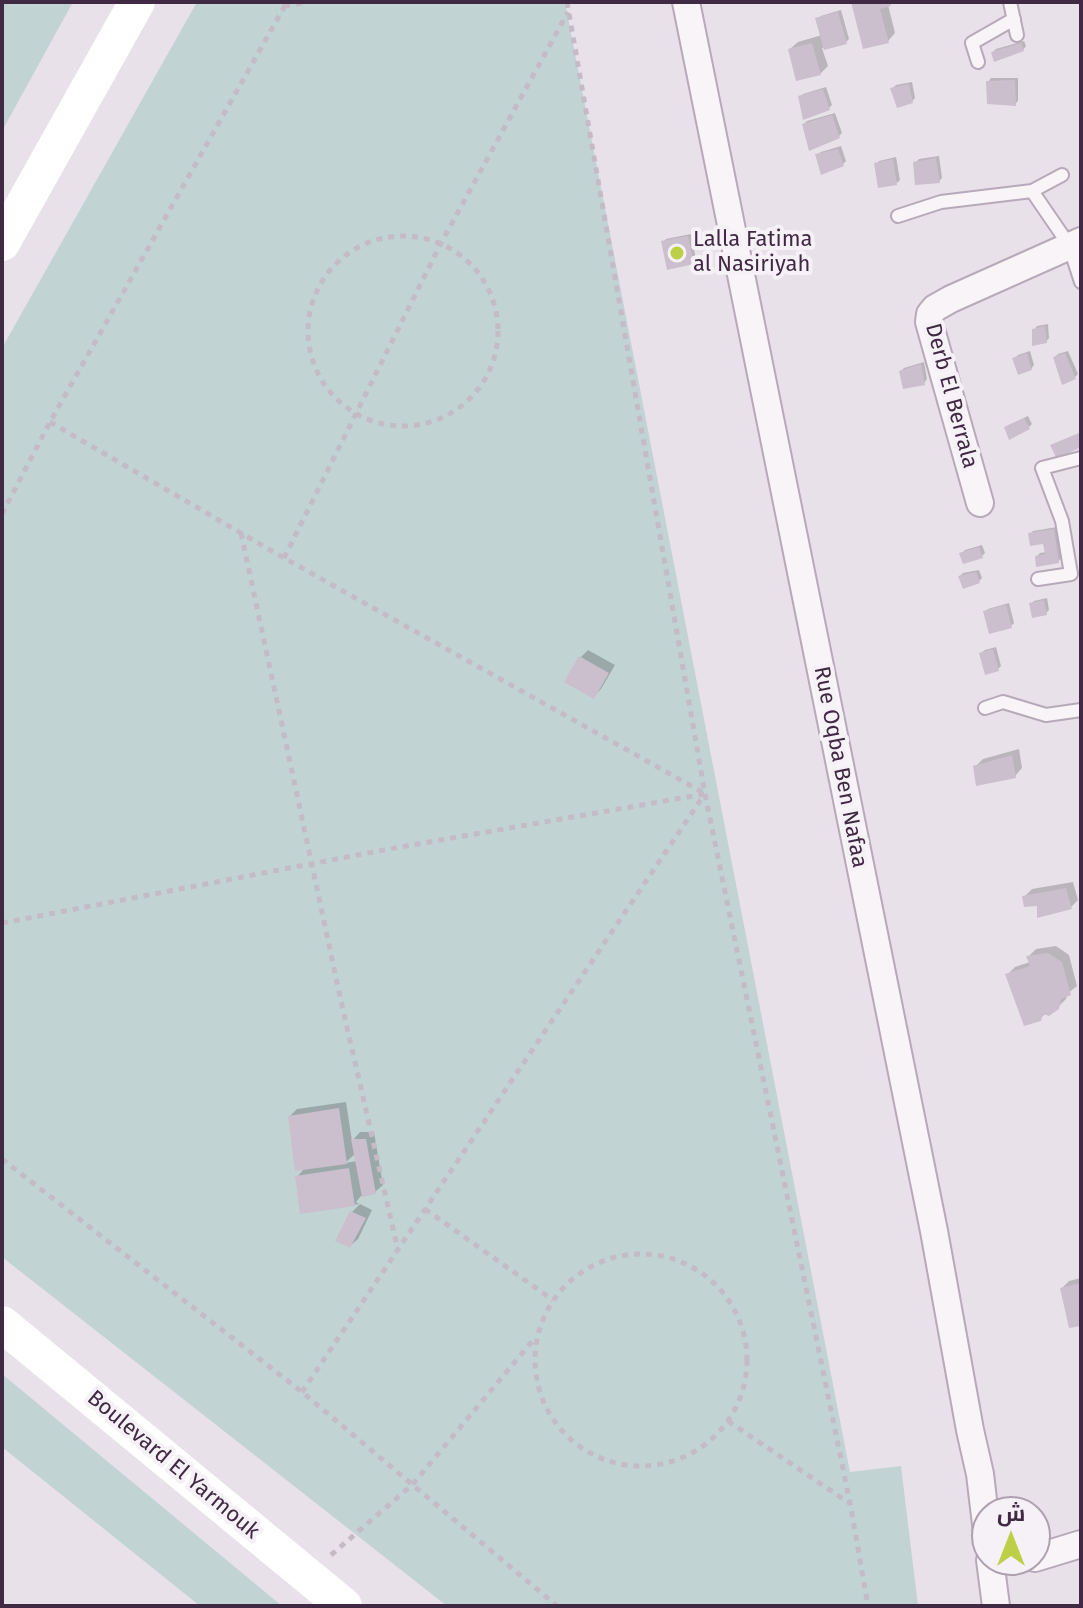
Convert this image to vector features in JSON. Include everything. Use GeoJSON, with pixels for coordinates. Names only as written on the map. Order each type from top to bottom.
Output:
{"type":"FeatureCollection","features":[{"type":"Feature","properties":{"kind":"main road"},"geometry":{"type":"LineString","coordinates":[[2,243],[137,2]]}},
{"type":"Feature","properties":{"kind":"main road","name":"Boulevard El Yarmouk"},"geometry":{"type":"LineString","coordinates":[[2,1324],[344,1606]]}},
{"type":"Feature","properties":{"kind":"street","name":"Rue Oqba Ben Nafaa"},"geometry":{"type":"LineString","coordinates":[[686,2],[934,1231],[983,1496]]}},
{"type":"Feature","properties":{"kind":"street","name":"Derb El Berrala"},"geometry":{"type":"LineString","coordinates":[[980,503],[931,332],[930,314],[940,304],[1075,243]]}},
{"type":"Feature","properties":{"kind":"street"},"geometry":{"type":"LineString","coordinates":[[1051,1553],[1081,1544]]}},
{"type":"Feature","properties":{"kind":"street"},"geometry":{"type":"LineString","coordinates":[[992,1576],[996,1606]]}},
{"type":"Feature","properties":{"kind":"lane"},"geometry":{"type":"LineString","coordinates":[[1010,2],[1017,35]]}},
{"type":"Feature","properties":{"kind":"lane"},"geometry":{"type":"LineString","coordinates":[[978,62],[972,43],[1014,19]]}},
{"type":"Feature","properties":{"kind":"lane"},"geometry":{"type":"LineString","coordinates":[[898,216],[941,202],[1032,191],[1062,175]]}},
{"type":"Feature","properties":{"kind":"lane"},"geometry":{"type":"LineString","coordinates":[[1032,191],[1075,243],[1081,282]]}},
{"type":"Feature","properties":{"kind":"lane"},"geometry":{"type":"LineString","coordinates":[[1038,579],[1071,574],[1062,521],[1042,468],[1081,458]]}},
{"type":"Feature","properties":{"kind":"lane"},"geometry":{"type":"LineString","coordinates":[[985,708],[1003,702],[1046,715],[1081,710]]}},
{"type":"Feature","properties":{"kind":"path"},"geometry":{"type":"LineString","coordinates":[[2,514],[50,422],[286,4],[307,2]]}},
{"type":"Feature","properties":{"kind":"path"},"geometry":{"type":"LineString","coordinates":[[567,2],[705,794],[850,1503],[868,1606]]}},
{"type":"Feature","properties":{"kind":"path"},"geometry":{"type":"LineString","coordinates":[[284,558],[441,243],[569,11]]}},
{"type":"Feature","properties":{"kind":"path"},"geometry":{"type":"LineString","coordinates":[[411,236],[441,243],[468,262],[488,288],[498,319],[496,353],[483,383],[460,407],[431,422],[398,426],[356,414],[340,403],[321,380],[309,353],[307,322],[314,294],[331,268],[354,249],[367,243],[381,238],[411,236]]}},
{"type":"Feature","properties":{"kind":"path"},"geometry":{"type":"LineString","coordinates":[[50,422],[284,558],[705,794]]}},
{"type":"Feature","properties":{"kind":"path"},"geometry":{"type":"LineString","coordinates":[[241,533],[398,1250]]}},
{"type":"Feature","properties":{"kind":"path"},"geometry":{"type":"LineString","coordinates":[[2,923],[705,794]]}},
{"type":"Feature","properties":{"kind":"path"},"geometry":{"type":"LineString","coordinates":[[302,1392],[705,794]]}},
{"type":"Feature","properties":{"kind":"path"},"geometry":{"type":"LineString","coordinates":[[2,1159],[302,1392],[557,1606]]}},
{"type":"Feature","properties":{"kind":"path"},"geometry":{"type":"LineString","coordinates":[[425,1209],[553,1300]]}},
{"type":"Feature","properties":{"kind":"path"},"geometry":{"type":"LineString","coordinates":[[636,1254],[675,1259],[709,1279],[734,1309],[746,1346],[744,1385],[728,1421],[700,1448],[683,1457],[645,1466],[606,1460],[572,1441],[558,1427],[543,1402],[535,1374],[537,1335],[553,1300],[565,1285],[598,1263],[636,1254]]}},
{"type":"Feature","properties":{"kind":"path"},"geometry":{"type":"LineString","coordinates":[[307,1575],[412,1485],[537,1335]]}},
{"type":"Feature","properties":{"kind":"path"},"geometry":{"type":"LineString","coordinates":[[728,1421],[850,1503]]}},
{"type":"Feature","properties":{"kind":"shaded area"},"geometry":{"type":"Polygon","coordinates":[[[2,2],[73,2],[2,131],[2,2]]]}},
{"type":"Feature","properties":{"kind":"shaded area"},"geometry":{"type":"Polygon","coordinates":[[[197,2],[565,2],[850,1472],[901,1466],[918,1606],[447,1606],[2,1257],[2,348],[197,2]]]}},
{"type":"Feature","properties":{"kind":"shaded area"},"geometry":{"type":"Polygon","coordinates":[[[2,1374],[282,1606],[200,1606],[2,1447],[2,1374]]]}},
{"type":"Feature","properties":{"kind":"building"},"geometry":{"type":"Polygon","coordinates":[[[851,2],[890,2],[891,6],[880,9],[889,43],[863,49],[851,2]]]}},
{"type":"Feature","properties":{"kind":"building"},"geometry":{"type":"Polygon","coordinates":[[[838,12],[847,44],[824,50],[815,18],[838,12]]]}},
{"type":"Feature","properties":{"kind":"building"},"geometry":{"type":"Polygon","coordinates":[[[812,43],[821,75],[796,81],[788,49],[812,43]]]}},
{"type":"Feature","properties":{"kind":"building"},"geometry":{"type":"Polygon","coordinates":[[[1021,43],[1024,51],[994,62],[991,52],[1021,43]]]}},
{"type":"Feature","properties":{"kind":"building"},"geometry":{"type":"Polygon","coordinates":[[[1015,80],[1016,106],[987,104],[986,81],[1015,80]]]}},
{"type":"Feature","properties":{"kind":"building"},"geometry":{"type":"Polygon","coordinates":[[[909,84],[913,103],[897,108],[890,88],[909,84]]]}},
{"type":"Feature","properties":{"kind":"building"},"geometry":{"type":"Polygon","coordinates":[[[823,89],[830,110],[803,120],[798,96],[823,89]]]}},
{"type":"Feature","properties":{"kind":"building"},"geometry":{"type":"Polygon","coordinates":[[[832,115],[840,138],[809,151],[802,124],[832,115]]]}},
{"type":"Feature","properties":{"kind":"building"},"geometry":{"type":"Polygon","coordinates":[[[838,149],[844,166],[821,175],[815,154],[838,149]]]}},
{"type":"Feature","properties":{"kind":"building"},"geometry":{"type":"Polygon","coordinates":[[[936,158],[940,183],[915,185],[913,162],[936,158]]]}},
{"type":"Feature","properties":{"kind":"building"},"geometry":{"type":"Polygon","coordinates":[[[893,159],[897,185],[878,188],[874,163],[893,159]]]}},
{"type":"Feature","properties":{"kind":"building","name":"Lalla Fatima al Nasiriyah"},"geometry":{"type":"Polygon","coordinates":[[[688,236],[694,264],[667,270],[661,241],[688,236]]]}},
{"type":"Feature","properties":{"kind":"building"},"geometry":{"type":"Polygon","coordinates":[[[1045,326],[1047,343],[1032,346],[1032,329],[1045,326]]]}},
{"type":"Feature","properties":{"kind":"building"},"geometry":{"type":"Polygon","coordinates":[[[1027,353],[1032,370],[1018,375],[1012,358],[1027,353]]]}},
{"type":"Feature","properties":{"kind":"building"},"geometry":{"type":"Polygon","coordinates":[[[1065,353],[1076,379],[1062,385],[1053,357],[1065,353]]]}},
{"type":"Feature","properties":{"kind":"building"},"geometry":{"type":"Polygon","coordinates":[[[921,364],[925,385],[903,389],[899,371],[921,364]]]}},
{"type":"Feature","properties":{"kind":"building"},"geometry":{"type":"Polygon","coordinates":[[[1024,418],[1030,429],[1009,440],[1004,427],[1024,418]]]}},
{"type":"Feature","properties":{"kind":"building"},"geometry":{"type":"Polygon","coordinates":[[[1079,433],[1081,447],[1057,459],[1050,445],[1079,433]]]}},
{"type":"Feature","properties":{"kind":"building"},"geometry":{"type":"Polygon","coordinates":[[[1054,529],[1059,563],[1036,567],[1035,556],[1045,554],[1043,544],[1030,546],[1028,533],[1054,529]]]}},
{"type":"Feature","properties":{"kind":"building"},"geometry":{"type":"Polygon","coordinates":[[[979,547],[983,558],[963,564],[959,553],[979,547]]]}},
{"type":"Feature","properties":{"kind":"building"},"geometry":{"type":"Polygon","coordinates":[[[976,572],[980,583],[963,589],[958,576],[976,572]]]}},
{"type":"Feature","properties":{"kind":"building"},"geometry":{"type":"Polygon","coordinates":[[[1044,600],[1047,615],[1032,618],[1029,603],[1044,600]]]}},
{"type":"Feature","properties":{"kind":"building"},"geometry":{"type":"Polygon","coordinates":[[[1006,605],[1012,628],[989,634],[983,611],[1006,605]]]}},
{"type":"Feature","properties":{"kind":"building"},"geometry":{"type":"Polygon","coordinates":[[[993,649],[999,671],[985,675],[979,653],[993,649]]]}},
{"type":"Feature","properties":{"kind":"building"},"geometry":{"type":"Polygon","coordinates":[[[579,656],[609,673],[594,699],[564,682],[579,656]]]}},
{"type":"Feature","properties":{"kind":"building"},"geometry":{"type":"Polygon","coordinates":[[[1012,755],[1016,778],[976,786],[973,766],[1012,755]]]}},
{"type":"Feature","properties":{"kind":"building"},"geometry":{"type":"Polygon","coordinates":[[[1066,888],[1072,909],[1037,918],[1037,906],[1024,907],[1022,896],[1066,888]]]}},
{"type":"Feature","properties":{"kind":"building"},"geometry":{"type":"Polygon","coordinates":[[[1048,953],[1062,962],[1071,995],[1061,999],[1059,1009],[1049,1016],[1043,1014],[1041,1021],[1024,1026],[1005,974],[1030,966],[1026,956],[1048,953]]]}},
{"type":"Feature","properties":{"kind":"building"},"geometry":{"type":"Polygon","coordinates":[[[339,1108],[347,1164],[295,1171],[288,1116],[339,1108]]]}},
{"type":"Feature","properties":{"kind":"building"},"geometry":{"type":"Polygon","coordinates":[[[351,1139],[366,1139],[376,1194],[362,1197],[351,1139]]]}},
{"type":"Feature","properties":{"kind":"building"},"geometry":{"type":"Polygon","coordinates":[[[349,1168],[355,1206],[300,1214],[295,1176],[349,1168]]]}},
{"type":"Feature","properties":{"kind":"building"},"geometry":{"type":"Polygon","coordinates":[[[350,1211],[366,1218],[350,1248],[335,1241],[350,1211]]]}},
{"type":"Feature","properties":{"kind":"building"},"geometry":{"type":"Polygon","coordinates":[[[1081,1283],[1081,1326],[1069,1328],[1060,1288],[1081,1283]]]}},
{"type":"Feature","properties":{"kind":"place","name":"Lalla Fatima al Nasiriyah"},"geometry":{"type":"Point","coordinates":[677,253]}}]}
